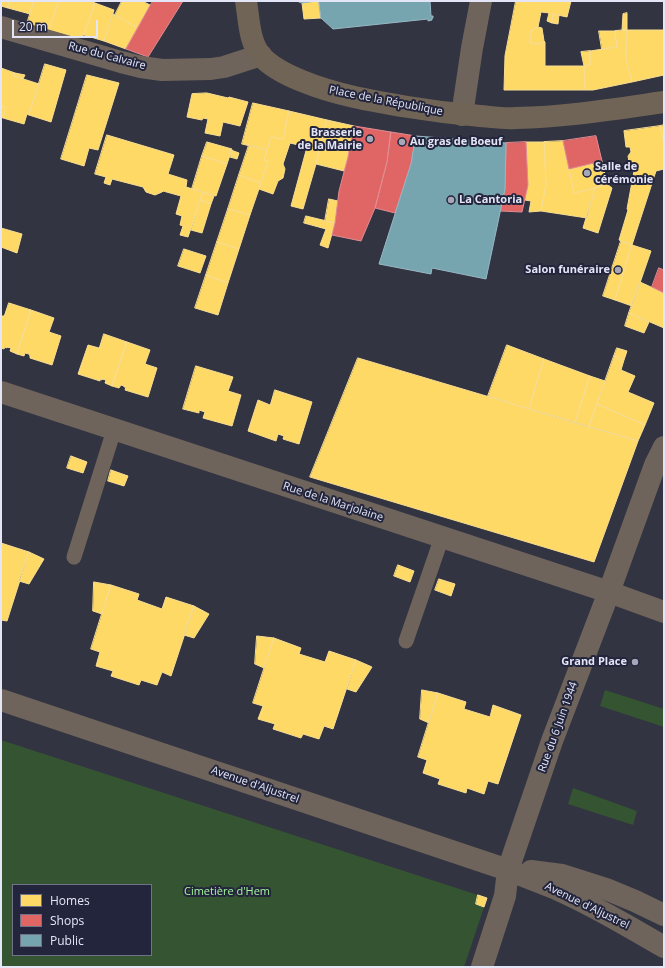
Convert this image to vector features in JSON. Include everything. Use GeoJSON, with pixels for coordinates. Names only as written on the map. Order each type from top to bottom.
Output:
{"type":"FeatureCollection","features":[{"type":"Feature","properties":{"kind":"main road"},"geometry":{"type":"LineString","coordinates":[[246,1],[252,34],[260,55]]}},
{"type":"Feature","properties":{"kind":"main road","name":"Place de la République"},"geometry":{"type":"LineString","coordinates":[[260,55],[282,72],[292,77],[342,95],[376,102],[462,115],[514,118],[550,117],[664,102]]}},
{"type":"Feature","properties":{"kind":"street"},"geometry":{"type":"LineString","coordinates":[[462,115],[481,1]]}},
{"type":"Feature","properties":{"kind":"street","name":"Rue du Calvaire"},"geometry":{"type":"LineString","coordinates":[[1,27],[121,62],[162,70],[218,68],[260,55]]}},
{"type":"Feature","properties":{"kind":"street","name":"Rue de la Marjolaine"},"geometry":{"type":"LineString","coordinates":[[1,392],[609,592],[664,612]]}},
{"type":"Feature","properties":{"kind":"street","name":"Rue du 6 Juin 1944"},"geometry":{"type":"LineString","coordinates":[[482,967],[505,896],[508,870],[552,742],[655,465],[664,447]]}},
{"type":"Feature","properties":{"kind":"street","name":"Avenue d'Aljustrel"},"geometry":{"type":"LineString","coordinates":[[1,700],[508,870],[593,907],[664,947]]}},
{"type":"Feature","properties":{"kind":"street","name":"Avenue d'Aljustrel"},"geometry":{"type":"LineString","coordinates":[[508,870],[537,871],[562,875],[606,889],[664,915]]}},
{"type":"Feature","properties":{"kind":"lane"},"geometry":{"type":"LineString","coordinates":[[74,557],[114,430]]}},
{"type":"Feature","properties":{"kind":"lane"},"geometry":{"type":"LineString","coordinates":[[406,641],[442,537]]}},
{"type":"Feature","properties":{"kind":"green space"},"geometry":{"type":"Polygon","coordinates":[[[605,690],[664,709],[664,727],[600,706],[605,690]]]}},
{"type":"Feature","properties":{"kind":"green space","name":"Cimetière d'Hem"},"geometry":{"type":"Polygon","coordinates":[[[1,740],[478,895],[476,904],[484,907],[464,967],[1,967],[1,740]]]}},
{"type":"Feature","properties":{"kind":"green space"},"geometry":{"type":"Polygon","coordinates":[[[573,788],[637,811],[633,825],[568,804],[573,788]]]}},
{"type":"Feature","properties":{"kind":"building: Homes"},"geometry":{"type":"Polygon","coordinates":[[[1,1],[10,1],[8,8],[1,6],[1,1]]]}},
{"type":"Feature","properties":{"kind":"building: Homes"},"geometry":{"type":"Polygon","coordinates":[[[10,1],[34,1],[30,14],[8,8],[10,1]]]}},
{"type":"Feature","properties":{"kind":"building: Homes"},"geometry":{"type":"Polygon","coordinates":[[[34,1],[59,1],[49,30],[27,24],[34,1]]]}},
{"type":"Feature","properties":{"kind":"building: Homes"},"geometry":{"type":"Polygon","coordinates":[[[59,1],[89,1],[95,3],[84,35],[76,38],[49,30],[59,1]]]}},
{"type":"Feature","properties":{"kind":"building: Homes"},"geometry":{"type":"Polygon","coordinates":[[[122,1],[142,1],[150,5],[138,28],[115,15],[122,1]]]}},
{"type":"Feature","properties":{"kind":"building: Homes"},"geometry":{"type":"Polygon","coordinates":[[[319,1],[321,18],[304,19],[302,3],[319,1]]]}},
{"type":"Feature","properties":{"kind":"building: Homes"},"geometry":{"type":"Polygon","coordinates":[[[516,1],[571,1],[567,17],[553,14],[552,23],[547,21],[549,13],[541,12],[538,27],[531,31],[530,43],[541,44],[544,41],[545,42],[545,66],[584,66],[585,90],[504,90],[505,56],[516,1]]]}},
{"type":"Feature","properties":{"kind":"building: Homes"},"geometry":{"type":"Polygon","coordinates":[[[95,3],[114,10],[104,41],[84,35],[95,3]]]}},
{"type":"Feature","properties":{"kind":"building: Homes"},"geometry":{"type":"Polygon","coordinates":[[[627,13],[627,30],[622,30],[623,14],[627,13]]]}},
{"type":"Feature","properties":{"kind":"building: Homes"},"geometry":{"type":"Polygon","coordinates":[[[113,14],[138,28],[126,49],[104,41],[113,14]]]}},
{"type":"Feature","properties":{"kind":"building: Homes"},"geometry":{"type":"Polygon","coordinates":[[[553,14],[559,15],[558,24],[552,23],[553,14]]]}},
{"type":"Feature","properties":{"kind":"building: Homes"},"geometry":{"type":"Polygon","coordinates":[[[538,27],[542,28],[544,41],[541,44],[530,43],[531,31],[538,27]]]}},
{"type":"Feature","properties":{"kind":"building: Homes"},"geometry":{"type":"Polygon","coordinates":[[[627,30],[626,59],[632,82],[593,90],[585,90],[584,66],[590,65],[590,51],[617,47],[615,31],[627,30]]]}},
{"type":"Feature","properties":{"kind":"building: Homes"},"geometry":{"type":"Polygon","coordinates":[[[627,30],[664,30],[664,75],[632,82],[626,59],[627,30]]]}},
{"type":"Feature","properties":{"kind":"building: Homes"},"geometry":{"type":"Polygon","coordinates":[[[599,31],[615,31],[617,47],[602,49],[599,31]]]}},
{"type":"Feature","properties":{"kind":"building: Homes"},"geometry":{"type":"Polygon","coordinates":[[[590,51],[590,65],[584,66],[581,52],[590,51]]]}},
{"type":"Feature","properties":{"kind":"building: Homes"},"geometry":{"type":"Polygon","coordinates":[[[45,64],[66,70],[51,122],[29,115],[45,64]]]}},
{"type":"Feature","properties":{"kind":"building: Homes"},"geometry":{"type":"Polygon","coordinates":[[[1,68],[15,73],[14,76],[39,84],[29,115],[27,114],[24,124],[3,118],[6,108],[1,106],[1,68]]]}},
{"type":"Feature","properties":{"kind":"building: Homes"},"geometry":{"type":"Polygon","coordinates":[[[15,73],[25,75],[23,79],[14,76],[15,73]]]}},
{"type":"Feature","properties":{"kind":"building: Homes"},"geometry":{"type":"Polygon","coordinates":[[[87,75],[119,83],[98,150],[89,148],[84,166],[61,159],[87,75]]]}},
{"type":"Feature","properties":{"kind":"building: Homes"},"geometry":{"type":"Polygon","coordinates":[[[207,93],[248,102],[240,126],[223,122],[220,136],[205,133],[208,119],[203,118],[202,120],[187,117],[192,94],[207,93]]]}},
{"type":"Feature","properties":{"kind":"building: Homes"},"geometry":{"type":"Polygon","coordinates":[[[253,103],[289,111],[283,139],[271,137],[267,150],[242,144],[253,103]]]}},
{"type":"Feature","properties":{"kind":"building: Homes"},"geometry":{"type":"Polygon","coordinates":[[[1,106],[6,108],[3,118],[1,117],[1,106]]]}},
{"type":"Feature","properties":{"kind":"building: Homes"},"geometry":{"type":"Polygon","coordinates":[[[289,111],[327,120],[303,209],[291,206],[307,147],[290,143],[283,164],[285,169],[283,178],[278,181],[273,194],[259,189],[268,161],[264,160],[271,137],[283,139],[289,111]]]}},
{"type":"Feature","properties":{"kind":"building: Homes"},"geometry":{"type":"Polygon","coordinates":[[[327,120],[354,126],[344,171],[316,164],[327,120]]]}},
{"type":"Feature","properties":{"kind":"building: Homes"},"geometry":{"type":"Polygon","coordinates":[[[664,125],[664,144],[660,126],[664,125]]]}},
{"type":"Feature","properties":{"kind":"building: Homes"},"geometry":{"type":"Polygon","coordinates":[[[660,126],[664,144],[664,169],[656,171],[632,245],[619,240],[628,210],[634,171],[630,168],[628,156],[631,152],[630,147],[626,147],[624,131],[660,126]]]}},
{"type":"Feature","properties":{"kind":"building: Homes"},"geometry":{"type":"Polygon","coordinates":[[[107,135],[174,155],[168,174],[187,180],[186,187],[203,192],[188,237],[180,235],[183,226],[180,225],[182,216],[176,214],[181,196],[163,191],[155,195],[146,192],[143,187],[112,179],[110,185],[104,183],[106,177],[95,174],[107,135]]]}},
{"type":"Feature","properties":{"kind":"building: Homes"},"geometry":{"type":"Polygon","coordinates":[[[563,141],[574,193],[595,188],[587,218],[541,211],[546,184],[544,142],[563,141]]]}},
{"type":"Feature","properties":{"kind":"building: Homes"},"geometry":{"type":"Polygon","coordinates":[[[207,142],[232,149],[227,164],[202,156],[207,142]]]}},
{"type":"Feature","properties":{"kind":"building: Homes"},"geometry":{"type":"Polygon","coordinates":[[[526,142],[544,142],[546,184],[541,211],[529,212],[531,201],[525,200],[528,185],[526,142]]]}},
{"type":"Feature","properties":{"kind":"building: Homes"},"geometry":{"type":"Polygon","coordinates":[[[249,145],[267,150],[264,160],[268,161],[261,183],[239,175],[249,145]]]}},
{"type":"Feature","properties":{"kind":"building: Homes"},"geometry":{"type":"Polygon","coordinates":[[[231,150],[239,153],[237,159],[230,157],[231,150]]]}},
{"type":"Feature","properties":{"kind":"building: Homes"},"geometry":{"type":"Polygon","coordinates":[[[202,156],[227,164],[216,196],[192,189],[202,156]]]}},
{"type":"Feature","properties":{"kind":"building: Homes","name":"Salle de cérémonie"},"geometry":{"type":"Polygon","coordinates":[[[602,161],[607,184],[574,193],[569,169],[602,161]]]}},
{"type":"Feature","properties":{"kind":"building: Homes"},"geometry":{"type":"Polygon","coordinates":[[[239,175],[261,183],[250,215],[228,209],[239,175]]]}},
{"type":"Feature","properties":{"kind":"building: Homes"},"geometry":{"type":"Polygon","coordinates":[[[607,184],[612,188],[598,233],[583,228],[595,188],[607,184]]]}},
{"type":"Feature","properties":{"kind":"building: Homes"},"geometry":{"type":"Polygon","coordinates":[[[203,192],[214,196],[211,204],[200,200],[203,192]]]}},
{"type":"Feature","properties":{"kind":"building: Homes"},"geometry":{"type":"Polygon","coordinates":[[[329,199],[338,201],[335,223],[325,221],[329,199]]]}},
{"type":"Feature","properties":{"kind":"building: Homes"},"geometry":{"type":"Polygon","coordinates":[[[200,200],[211,204],[202,233],[191,230],[200,200]]]}},
{"type":"Feature","properties":{"kind":"building: Homes"},"geometry":{"type":"Polygon","coordinates":[[[228,209],[250,215],[239,249],[217,242],[228,209]]]}},
{"type":"Feature","properties":{"kind":"building: Homes"},"geometry":{"type":"Polygon","coordinates":[[[306,216],[335,223],[328,248],[320,245],[326,229],[304,223],[306,216]]]}},
{"type":"Feature","properties":{"kind":"building: Homes"},"geometry":{"type":"Polygon","coordinates":[[[1,228],[22,234],[17,253],[1,247],[1,228]]]}},
{"type":"Feature","properties":{"kind":"building: Homes","name":"Salon funéraire"},"geometry":{"type":"Polygon","coordinates":[[[621,241],[632,245],[615,300],[603,296],[621,241]]]}},
{"type":"Feature","properties":{"kind":"building: Homes"},"geometry":{"type":"Polygon","coordinates":[[[217,242],[239,249],[228,283],[206,275],[217,242]]]}},
{"type":"Feature","properties":{"kind":"building: Homes"},"geometry":{"type":"Polygon","coordinates":[[[632,245],[651,251],[632,306],[615,300],[632,245]]]}},
{"type":"Feature","properties":{"kind":"building: Homes"},"geometry":{"type":"Polygon","coordinates":[[[184,249],[206,256],[200,273],[178,266],[184,249]]]}},
{"type":"Feature","properties":{"kind":"building: Homes"},"geometry":{"type":"Polygon","coordinates":[[[206,275],[228,283],[218,315],[195,308],[206,275]]]}},
{"type":"Feature","properties":{"kind":"building: Homes"},"geometry":{"type":"Polygon","coordinates":[[[640,282],[664,293],[664,328],[629,313],[640,282]]]}},
{"type":"Feature","properties":{"kind":"building: Homes"},"geometry":{"type":"Polygon","coordinates":[[[9,303],[31,310],[17,354],[10,351],[11,348],[1,348],[1,316],[4,316],[9,303]]]}},
{"type":"Feature","properties":{"kind":"building: Homes"},"geometry":{"type":"Polygon","coordinates":[[[31,310],[54,318],[49,332],[61,336],[52,365],[30,358],[29,354],[25,353],[24,356],[17,354],[31,310]]]}},
{"type":"Feature","properties":{"kind":"building: Homes"},"geometry":{"type":"Polygon","coordinates":[[[629,313],[649,322],[644,333],[625,326],[629,313]]]}},
{"type":"Feature","properties":{"kind":"building: Homes"},"geometry":{"type":"Polygon","coordinates":[[[104,334],[127,342],[112,386],[105,383],[106,380],[100,379],[100,381],[78,374],[88,345],[99,348],[104,334]]]}},
{"type":"Feature","properties":{"kind":"building: Homes"},"geometry":{"type":"Polygon","coordinates":[[[127,342],[150,350],[145,364],[157,368],[148,397],[125,390],[126,387],[121,385],[119,388],[112,386],[127,342]]]}},
{"type":"Feature","properties":{"kind":"building: Homes"},"geometry":{"type":"Polygon","coordinates":[[[507,345],[544,359],[529,409],[488,396],[507,345]]]}},
{"type":"Feature","properties":{"kind":"building: Homes"},"geometry":{"type":"Polygon","coordinates":[[[617,348],[627,351],[624,360],[614,356],[617,348]]]}},
{"type":"Feature","properties":{"kind":"building: Homes"},"geometry":{"type":"Polygon","coordinates":[[[614,356],[624,360],[621,370],[635,376],[628,392],[654,403],[645,425],[597,404],[614,356]]]}},
{"type":"Feature","properties":{"kind":"building: Homes"},"geometry":{"type":"Polygon","coordinates":[[[358,358],[638,441],[594,562],[310,477],[358,358]]]}},
{"type":"Feature","properties":{"kind":"building: Homes"},"geometry":{"type":"Polygon","coordinates":[[[544,359],[590,376],[575,423],[529,409],[544,359]]]}},
{"type":"Feature","properties":{"kind":"building: Homes"},"geometry":{"type":"Polygon","coordinates":[[[196,366],[233,377],[228,391],[241,395],[232,426],[203,418],[205,412],[199,410],[199,413],[183,409],[196,366]]]}},
{"type":"Feature","properties":{"kind":"building: Homes"},"geometry":{"type":"Polygon","coordinates":[[[590,376],[605,381],[589,427],[575,423],[590,376]]]}},
{"type":"Feature","properties":{"kind":"building: Homes"},"geometry":{"type":"Polygon","coordinates":[[[275,390],[312,402],[299,444],[283,439],[284,436],[278,434],[276,441],[248,431],[258,400],[270,405],[275,390]]]}},
{"type":"Feature","properties":{"kind":"building: Homes"},"geometry":{"type":"Polygon","coordinates":[[[597,404],[645,425],[638,441],[589,427],[597,404]]]}},
{"type":"Feature","properties":{"kind":"building: Homes"},"geometry":{"type":"Polygon","coordinates":[[[71,456],[87,462],[83,473],[67,468],[71,456]]]}},
{"type":"Feature","properties":{"kind":"building: Homes"},"geometry":{"type":"Polygon","coordinates":[[[111,470],[128,476],[124,486],[108,481],[111,470]]]}},
{"type":"Feature","properties":{"kind":"building: Homes"},"geometry":{"type":"Polygon","coordinates":[[[1,543],[29,552],[7,621],[1,620],[1,543]]]}},
{"type":"Feature","properties":{"kind":"building: Homes"},"geometry":{"type":"Polygon","coordinates":[[[29,552],[44,559],[29,584],[19,581],[29,552]]]}},
{"type":"Feature","properties":{"kind":"building: Homes"},"geometry":{"type":"Polygon","coordinates":[[[398,565],[414,571],[410,582],[394,576],[398,565]]]}},
{"type":"Feature","properties":{"kind":"building: Homes"},"geometry":{"type":"Polygon","coordinates":[[[439,579],[455,584],[451,596],[435,590],[439,579]]]}},
{"type":"Feature","properties":{"kind":"building: Homes"},"geometry":{"type":"Polygon","coordinates":[[[94,582],[111,585],[102,614],[93,611],[94,582]]]}},
{"type":"Feature","properties":{"kind":"building: Homes"},"geometry":{"type":"Polygon","coordinates":[[[111,585],[139,594],[137,600],[162,609],[166,597],[194,606],[171,676],[162,672],[157,685],[141,680],[139,685],[111,676],[113,671],[96,666],[100,652],[91,649],[111,585]]]}},
{"type":"Feature","properties":{"kind":"building: Homes"},"geometry":{"type":"Polygon","coordinates":[[[194,606],[209,614],[194,638],[184,635],[194,606]]]}},
{"type":"Feature","properties":{"kind":"building: Homes"},"geometry":{"type":"Polygon","coordinates":[[[257,636],[274,638],[264,668],[255,664],[257,636]]]}},
{"type":"Feature","properties":{"kind":"building: Homes"},"geometry":{"type":"Polygon","coordinates":[[[274,638],[301,648],[299,654],[325,662],[329,651],[356,660],[333,729],[324,726],[319,739],[303,734],[301,738],[273,729],[275,724],[258,719],[263,706],[253,703],[274,638]]]}},
{"type":"Feature","properties":{"kind":"building: Homes"},"geometry":{"type":"Polygon","coordinates":[[[356,660],[372,667],[356,692],[347,689],[356,660]]]}},
{"type":"Feature","properties":{"kind":"building: Homes"},"geometry":{"type":"Polygon","coordinates":[[[422,690],[438,693],[429,723],[420,719],[422,690]]]}},
{"type":"Feature","properties":{"kind":"building: Homes"},"geometry":{"type":"Polygon","coordinates":[[[438,693],[466,702],[464,709],[490,717],[493,705],[521,715],[498,784],[488,781],[484,794],[467,788],[466,793],[438,784],[440,779],[423,773],[427,760],[418,757],[438,693]]]}},
{"type":"Feature","properties":{"kind":"building: Homes"},"geometry":{"type":"Polygon","coordinates":[[[478,895],[487,898],[484,907],[476,904],[478,895]]]}},
{"type":"Feature","properties":{"kind":"building: Shops"},"geometry":{"type":"Polygon","coordinates":[[[153,1],[183,1],[148,57],[126,49],[153,1]]]}},
{"type":"Feature","properties":{"kind":"building: Shops"},"geometry":{"type":"Polygon","coordinates":[[[354,126],[391,132],[387,162],[375,208],[361,241],[332,235],[339,191],[354,126]]]}},
{"type":"Feature","properties":{"kind":"building: Shops"},"geometry":{"type":"Polygon","coordinates":[[[391,132],[416,136],[411,164],[395,213],[375,208],[387,162],[391,132]]]}},
{"type":"Feature","properties":{"kind":"building: Shops"},"geometry":{"type":"Polygon","coordinates":[[[596,136],[602,161],[569,169],[563,141],[596,136]]]}},
{"type":"Feature","properties":{"kind":"building: Shops"},"geometry":{"type":"Polygon","coordinates":[[[526,142],[528,185],[522,212],[500,211],[505,189],[506,143],[526,142]]]}},
{"type":"Feature","properties":{"kind":"building: Shops"},"geometry":{"type":"Polygon","coordinates":[[[659,268],[664,270],[664,293],[652,287],[659,268]]]}},
{"type":"Feature","properties":{"kind":"building: Public"},"geometry":{"type":"Polygon","coordinates":[[[297,1],[316,1],[302,3],[297,1]]]}},
{"type":"Feature","properties":{"kind":"building: Public"},"geometry":{"type":"Polygon","coordinates":[[[319,1],[430,1],[431,16],[433,16],[433,18],[432,20],[428,21],[428,19],[333,29],[321,18],[319,1]]]}},
{"type":"Feature","properties":{"kind":"building: Public","name":"La Cantoria"},"geometry":{"type":"Polygon","coordinates":[[[416,136],[506,143],[505,189],[486,279],[432,268],[431,274],[379,264],[411,164],[416,136]]]}},
{"type":"Feature","properties":{"kind":"place","name":"Brasserie de la Mairie"},"geometry":{"type":"Point","coordinates":[370,139]}},
{"type":"Feature","properties":{"kind":"place","name":"Au gras de Boeuf"},"geometry":{"type":"Point","coordinates":[402,142]}},
{"type":"Feature","properties":{"kind":"place","name":"Salle de cérémonie"},"geometry":{"type":"Point","coordinates":[587,173]}},
{"type":"Feature","properties":{"kind":"place","name":"La Cantoria"},"geometry":{"type":"Point","coordinates":[451,200]}},
{"type":"Feature","properties":{"kind":"place","name":"Salon funéraire"},"geometry":{"type":"Point","coordinates":[618,270]}},
{"type":"Feature","properties":{"kind":"place","name":"Grand Place"},"geometry":{"type":"Point","coordinates":[635,662]}}]}
